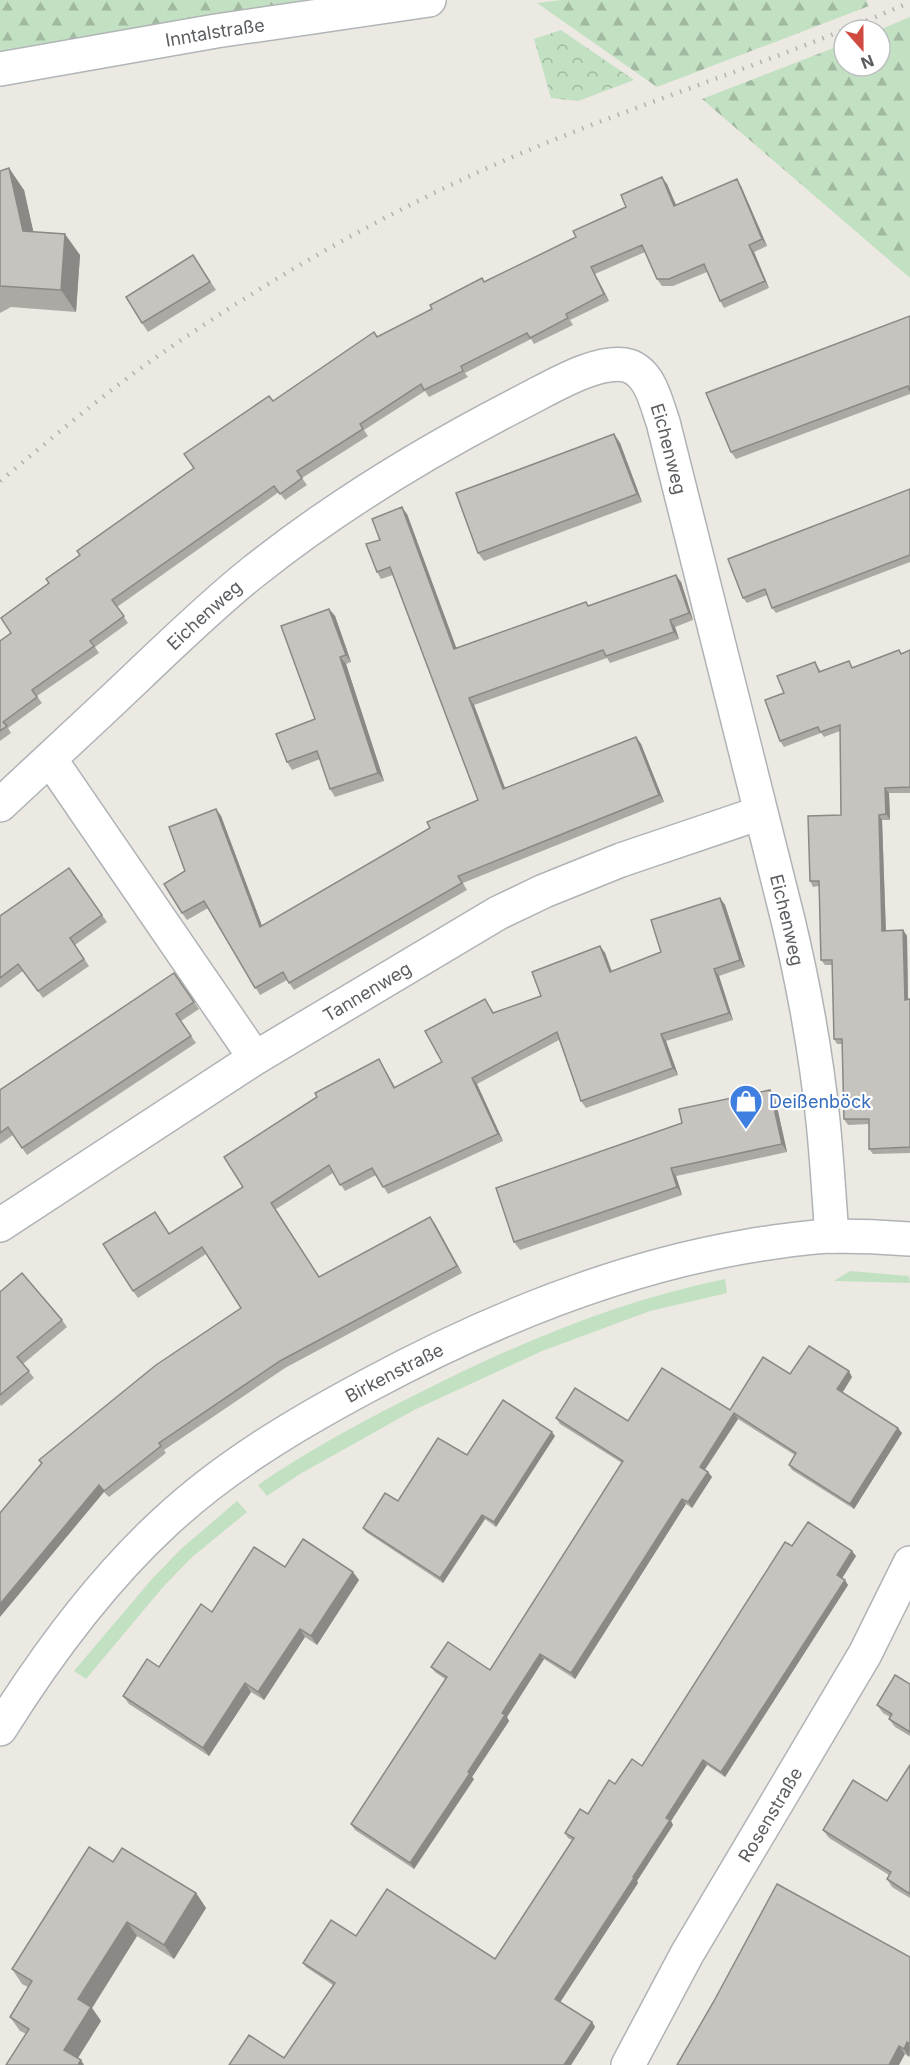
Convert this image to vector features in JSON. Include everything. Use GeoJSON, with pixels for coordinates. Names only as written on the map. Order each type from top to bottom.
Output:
{"type":"FeatureCollection","features":[{"type":"Feature","properties":{"kind":"street","name":"Inntalstraße"},"geometry":{"type":"LineString","coordinates":[[0,69],[216,31],[429,0]]}},
{"type":"Feature","properties":{"kind":"street","name":"Eichenweg"},"geometry":{"type":"LineString","coordinates":[[0,805],[225,595],[313,526],[371,486],[453,438],[564,381],[599,367],[618,364],[630,366],[647,380],[663,422],[687,511],[804,989],[823,1121],[832,1236]]}},
{"type":"Feature","properties":{"kind":"street"},"geometry":{"type":"LineString","coordinates":[[50,759],[255,1058]]}},
{"type":"Feature","properties":{"kind":"street","name":"Tannenweg"},"geometry":{"type":"LineString","coordinates":[[0,1225],[255,1058],[498,913],[544,891],[621,860],[760,813]]}},
{"type":"Feature","properties":{"kind":"street","name":"Birkenstraße"},"geometry":{"type":"LineString","coordinates":[[0,1729],[43,1662],[74,1622],[131,1556],[166,1521],[229,1469],[337,1401],[456,1341],[591,1287],[653,1267],[715,1252],[832,1236],[910,1239]]}},
{"type":"Feature","properties":{"kind":"street","name":"Rosenstraße"},"geometry":{"type":"LineString","coordinates":[[628,2065],[687,1954],[866,1654],[910,1563]]}},
{"type":"Feature","properties":{"kind":"green space"},"geometry":{"type":"Polygon","coordinates":[[[0,0],[308,0],[0,51],[0,0]]]}},
{"type":"Feature","properties":{"kind":"green space"},"geometry":{"type":"Polygon","coordinates":[[[561,0],[866,0],[869,6],[832,18],[832,20],[657,87],[537,3],[561,0]]]}},
{"type":"Feature","properties":{"kind":"green space"},"geometry":{"type":"Polygon","coordinates":[[[910,17],[910,278],[702,99],[832,49],[832,78],[892,78],[892,25],[910,17]]]}},
{"type":"Feature","properties":{"kind":"green space"},"geometry":{"type":"Polygon","coordinates":[[[561,30],[634,80],[578,101],[551,98],[534,39],[561,30]]]}},
{"type":"Feature","properties":{"kind":"green space"},"geometry":{"type":"Polygon","coordinates":[[[850,1271],[909,1276],[910,1283],[834,1281],[850,1271]]]}},
{"type":"Feature","properties":{"kind":"green space"},"geometry":{"type":"Polygon","coordinates":[[[725,1279],[727,1293],[650,1311],[542,1351],[414,1410],[300,1474],[267,1496],[258,1485],[359,1424],[494,1357],[569,1325],[607,1312],[685,1288],[725,1279]]]}},
{"type":"Feature","properties":{"kind":"green space"},"geometry":{"type":"Polygon","coordinates":[[[237,1501],[247,1512],[191,1558],[163,1587],[86,1679],[74,1671],[152,1579],[181,1549],[237,1501]]]}},
{"type":"Feature","properties":{"kind":"building"},"geometry":{"type":"Polygon","coordinates":[[[9,168],[23,231],[65,234],[61,290],[0,286],[0,171],[9,168]]]}},
{"type":"Feature","properties":{"kind":"building"},"geometry":{"type":"Polygon","coordinates":[[[662,177],[674,206],[737,179],[762,239],[749,245],[765,281],[720,301],[704,264],[669,279],[657,279],[642,245],[591,267],[604,294],[566,314],[568,318],[530,338],[527,333],[461,366],[463,371],[424,390],[421,384],[360,424],[363,429],[297,471],[302,478],[280,494],[274,486],[112,600],[124,616],[90,641],[94,646],[32,690],[37,697],[3,722],[7,726],[0,731],[0,641],[11,633],[1,618],[49,583],[46,579],[80,555],[77,551],[194,468],[184,454],[269,396],[273,401],[374,332],[377,337],[432,309],[430,305],[482,278],[484,282],[576,237],[573,231],[626,207],[621,195],[662,177]]]}},
{"type":"Feature","properties":{"kind":"building"},"geometry":{"type":"Polygon","coordinates":[[[193,255],[210,282],[142,323],[126,297],[193,255]]]}},
{"type":"Feature","properties":{"kind":"building"},"geometry":{"type":"Polygon","coordinates":[[[910,316],[910,391],[908,386],[731,452],[706,393],[910,316]]]}},
{"type":"Feature","properties":{"kind":"building"},"geometry":{"type":"Polygon","coordinates":[[[614,434],[637,494],[478,553],[456,493],[614,434]]]}},
{"type":"Feature","properties":{"kind":"building"},"geometry":{"type":"Polygon","coordinates":[[[910,489],[910,555],[772,608],[765,589],[743,598],[728,559],[910,489]]]}},
{"type":"Feature","properties":{"kind":"building"},"geometry":{"type":"Polygon","coordinates":[[[402,507],[454,649],[586,602],[588,606],[676,575],[689,613],[670,620],[674,632],[606,656],[603,650],[469,698],[503,789],[636,737],[659,795],[458,876],[462,883],[289,983],[283,972],[255,988],[204,901],[182,913],[164,884],[185,871],[169,827],[216,809],[260,927],[430,828],[427,822],[478,800],[390,567],[377,572],[366,544],[380,540],[372,519],[402,507]]]}},
{"type":"Feature","properties":{"kind":"building"},"geometry":{"type":"Polygon","coordinates":[[[329,609],[346,655],[340,657],[378,773],[330,789],[317,751],[287,762],[276,734],[315,719],[281,626],[329,609]]]}},
{"type":"Feature","properties":{"kind":"building"},"geometry":{"type":"Polygon","coordinates":[[[899,650],[901,654],[910,650],[910,787],[885,788],[886,814],[879,815],[882,931],[903,930],[905,1000],[910,999],[910,1147],[869,1149],[869,1119],[844,1119],[842,1039],[834,1039],[832,960],[821,960],[819,881],[810,881],[808,816],[841,815],[840,725],[820,732],[818,727],[780,741],[765,700],[784,693],[777,676],[815,662],[819,672],[849,661],[852,668],[899,650]]]}},
{"type":"Feature","properties":{"kind":"building"},"geometry":{"type":"Polygon","coordinates":[[[69,868],[102,915],[70,938],[84,959],[38,991],[18,964],[0,978],[0,916],[69,868]]]}},
{"type":"Feature","properties":{"kind":"building"},"geometry":{"type":"Polygon","coordinates":[[[720,898],[740,960],[714,969],[729,1013],[661,1034],[673,1068],[581,1101],[557,1032],[472,1078],[498,1134],[383,1187],[372,1168],[340,1185],[329,1165],[271,1203],[319,1277],[430,1217],[457,1266],[280,1361],[159,1443],[161,1446],[104,1491],[99,1485],[0,1604],[0,1513],[42,1463],[39,1460],[156,1365],[241,1308],[202,1247],[133,1291],[103,1244],[155,1212],[169,1234],[243,1187],[224,1157],[317,1097],[315,1093],[379,1059],[394,1088],[442,1062],[425,1031],[485,999],[493,1013],[541,996],[532,972],[600,946],[610,972],[661,952],[651,920],[720,898]]]}},
{"type":"Feature","properties":{"kind":"building"},"geometry":{"type":"Polygon","coordinates":[[[174,973],[194,1002],[176,1014],[191,1036],[22,1148],[8,1127],[0,1133],[0,1090],[174,973]]]}},
{"type":"Feature","properties":{"kind":"building"},"geometry":{"type":"Polygon","coordinates":[[[770,1090],[782,1144],[671,1168],[677,1187],[514,1242],[496,1188],[682,1123],[679,1109],[770,1090]]]}},
{"type":"Feature","properties":{"kind":"building"},"geometry":{"type":"Polygon","coordinates":[[[22,1273],[62,1320],[17,1357],[29,1371],[0,1395],[0,1292],[22,1273]]]}},
{"type":"Feature","properties":{"kind":"building"},"geometry":{"type":"Polygon","coordinates":[[[809,1346],[849,1371],[837,1389],[898,1428],[850,1504],[789,1465],[796,1453],[734,1413],[700,1467],[708,1472],[688,1502],[682,1499],[571,1673],[540,1654],[502,1713],[505,1715],[468,1772],[470,1773],[410,1863],[351,1824],[447,1677],[431,1667],[448,1642],[490,1670],[623,1461],[556,1418],[575,1388],[628,1421],[662,1368],[730,1410],[763,1357],[790,1374],[809,1346]]]}},
{"type":"Feature","properties":{"kind":"building"},"geometry":{"type":"Polygon","coordinates":[[[503,1400],[552,1432],[494,1522],[482,1515],[440,1578],[363,1528],[385,1493],[398,1501],[438,1438],[467,1455],[503,1400]]]}},
{"type":"Feature","properties":{"kind":"building"},"geometry":{"type":"Polygon","coordinates":[[[808,1522],[852,1551],[837,1575],[845,1580],[721,1772],[703,1760],[666,1818],[670,1820],[555,1999],[592,2022],[564,2065],[229,2065],[249,2035],[284,2058],[335,1983],[303,1963],[331,1920],[356,1936],[387,1889],[495,1959],[574,1838],[565,1833],[580,1809],[588,1814],[609,1780],[615,1784],[632,1759],[642,1766],[785,1542],[792,1546],[808,1522]]]}},
{"type":"Feature","properties":{"kind":"building"},"geometry":{"type":"Polygon","coordinates":[[[303,1539],[353,1572],[311,1636],[300,1629],[258,1692],[245,1683],[203,1748],[123,1696],[147,1659],[159,1667],[201,1604],[212,1612],[254,1547],[285,1567],[303,1539]]]}},
{"type":"Feature","properties":{"kind":"building"},"geometry":{"type":"Polygon","coordinates":[[[895,1675],[910,1684],[910,1732],[889,1719],[892,1714],[877,1705],[895,1675]]]}},
{"type":"Feature","properties":{"kind":"building"},"geometry":{"type":"Polygon","coordinates":[[[910,1765],[910,1894],[887,1879],[891,1872],[823,1830],[853,1780],[887,1801],[910,1765]]]}},
{"type":"Feature","properties":{"kind":"building"},"geometry":{"type":"Polygon","coordinates":[[[89,1847],[113,1862],[122,1848],[196,1893],[164,1945],[127,1922],[78,1999],[91,2007],[64,2050],[81,2060],[78,2065],[6,2065],[29,2029],[10,2017],[32,1981],[12,1969],[89,1847]]]}},
{"type":"Feature","properties":{"kind":"building"},"geometry":{"type":"Polygon","coordinates":[[[777,1884],[910,1957],[910,2044],[907,2042],[904,2049],[899,2046],[889,2065],[677,2065],[777,1884]]]}},
{"type":"Feature","properties":{"kind":"railway"},"geometry":{"type":"LineString","coordinates":[[0,481],[155,358],[286,273],[377,222],[517,155],[862,23],[910,2]]}},
{"type":"Feature","properties":{"kind":"place","name":"Deißenböck"},"geometry":{"type":"Point","coordinates":[746,1130]}}]}
